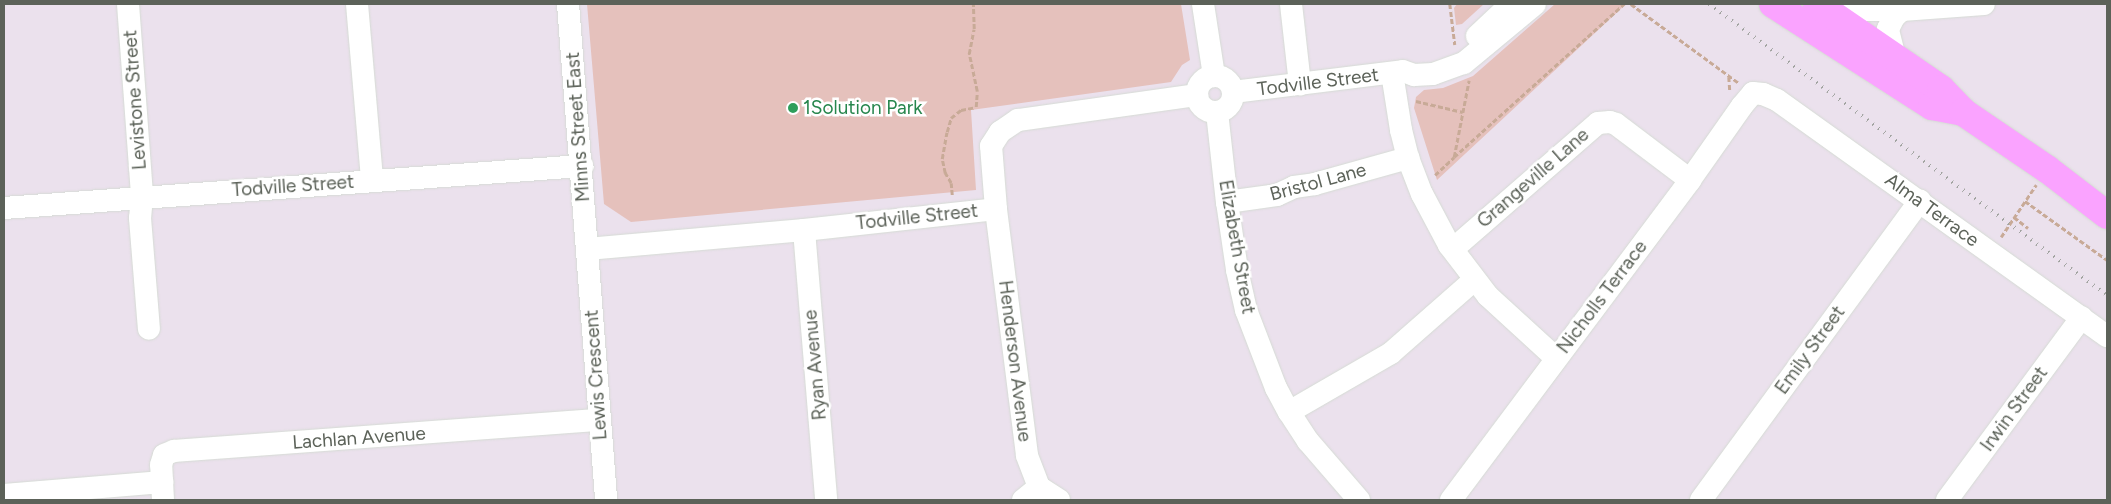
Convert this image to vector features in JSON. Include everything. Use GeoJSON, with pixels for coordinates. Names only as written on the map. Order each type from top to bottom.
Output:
{"type":"FeatureCollection","features":[{"type":"Feature","properties":{"kind":"main road"},"geometry":{"type":"LineString","coordinates":[[1773,4],[1932,106],[1963,112]]}},
{"type":"Feature","properties":{"kind":"main road"},"geometry":{"type":"LineString","coordinates":[[1822,7],[1942,89],[1963,112],[2047,169],[2107,215]]}},
{"type":"Feature","properties":{"kind":"street","name":"Levistone Street"},"geometry":{"type":"LineString","coordinates":[[128,4],[142,196],[140,218],[149,329]]}},
{"type":"Feature","properties":{"kind":"street"},"geometry":{"type":"LineString","coordinates":[[357,4],[372,180]]}},
{"type":"Feature","properties":{"kind":"street","name":"Minns Street East"},"geometry":{"type":"LineString","coordinates":[[568,4],[582,166],[586,249]]}},
{"type":"Feature","properties":{"kind":"street"},"geometry":{"type":"LineString","coordinates":[[1203,4],[1214,76]]}},
{"type":"Feature","properties":{"kind":"street"},"geometry":{"type":"LineString","coordinates":[[1290,4],[1300,84]]}},
{"type":"Feature","properties":{"kind":"street","name":"Todville Street"},"geometry":{"type":"LineString","coordinates":[[1398,72],[1414,63],[1443,58],[1458,51],[1511,4]]}},
{"type":"Feature","properties":{"kind":"street","name":"Todville Street"},"geometry":{"type":"LineString","coordinates":[[1233,92],[1398,72],[1414,75],[1433,74],[1464,63],[1535,4]]}},
{"type":"Feature","properties":{"kind":"street"},"geometry":{"type":"LineString","coordinates":[[1822,7],[1902,10],[1984,4]]}},
{"type":"Feature","properties":{"kind":"street"},"geometry":{"type":"LineString","coordinates":[[1895,58],[1888,29],[1894,17],[1902,10]]}},
{"type":"Feature","properties":{"kind":"street"},"geometry":{"type":"LineString","coordinates":[[1398,72],[1397,103],[1408,158],[1422,194],[1453,249],[1474,280],[1556,358]]}},
{"type":"Feature","properties":{"kind":"street"},"geometry":{"type":"LineString","coordinates":[[1214,76],[1226,79],[1233,92],[1230,104],[1216,112],[1205,109],[1197,95],[1201,83],[1205,79],[1214,76]]}},
{"type":"Feature","properties":{"kind":"street","name":"Nicholls Terrace"},"geometry":{"type":"LineString","coordinates":[[1451,500],[1690,180],[1742,106],[1753,94]]}},
{"type":"Feature","properties":{"kind":"street","name":"Alma Terrace"},"geometry":{"type":"LineString","coordinates":[[1753,94],[1763,94],[1777,100],[2107,336]]}},
{"type":"Feature","properties":{"kind":"street","name":"Todville Street"},"geometry":{"type":"LineString","coordinates":[[586,249],[804,230],[996,209],[991,146],[1000,132],[1018,120],[1197,95]]}},
{"type":"Feature","properties":{"kind":"street","name":"Elizabeth Street"},"geometry":{"type":"LineString","coordinates":[[1216,112],[1227,202],[1246,310],[1276,388],[1289,412],[1308,441],[1358,500]]}},
{"type":"Feature","properties":{"kind":"street","name":"Grangeville Lane"},"geometry":{"type":"LineString","coordinates":[[1453,249],[1598,123],[1610,122],[1616,124],[1690,180]]}},
{"type":"Feature","properties":{"kind":"street","name":"Bristol Lane"},"geometry":{"type":"LineString","coordinates":[[1227,202],[1274,196],[1294,187],[1315,184],[1408,158]]}},
{"type":"Feature","properties":{"kind":"street","name":"Todville Street"},"geometry":{"type":"LineString","coordinates":[[4,208],[142,196],[582,166]]}},
{"type":"Feature","properties":{"kind":"street","name":"Emily Street"},"geometry":{"type":"LineString","coordinates":[[1701,500],[1920,201]]}},
{"type":"Feature","properties":{"kind":"street","name":"Henderson Avenue"},"geometry":{"type":"LineString","coordinates":[[996,209],[1031,493],[1059,500]]}},
{"type":"Feature","properties":{"kind":"street","name":"Ryan Avenue"},"geometry":{"type":"LineString","coordinates":[[804,230],[826,500]]}},
{"type":"Feature","properties":{"kind":"street","name":"Lewis Crescent"},"geometry":{"type":"LineString","coordinates":[[586,249],[606,500]]}},
{"type":"Feature","properties":{"kind":"street"},"geometry":{"type":"LineString","coordinates":[[1289,412],[1390,353],[1474,280]]}},
{"type":"Feature","properties":{"kind":"street","name":"Irwin Street"},"geometry":{"type":"LineString","coordinates":[[1947,500],[2082,317]]}},
{"type":"Feature","properties":{"kind":"street","name":"Lachlan Avenue"},"geometry":{"type":"LineString","coordinates":[[163,491],[161,465],[164,455],[174,451],[599,420]]}},
{"type":"Feature","properties":{"kind":"street"},"geometry":{"type":"LineString","coordinates":[[4,495],[163,491]]}},
{"type":"Feature","properties":{"kind":"path"},"geometry":{"type":"LineString","coordinates":[[952,198],[951,183],[945,172],[942,159],[951,118],[961,110],[976,107],[977,92],[969,54],[974,29],[973,4]]}},
{"type":"Feature","properties":{"kind":"path"},"geometry":{"type":"LineString","coordinates":[[1450,4],[1455,46]]}},
{"type":"Feature","properties":{"kind":"path"},"geometry":{"type":"LineString","coordinates":[[1432,178],[1624,4]]}},
{"type":"Feature","properties":{"kind":"path"},"geometry":{"type":"LineString","coordinates":[[1631,4],[1753,94]]}},
{"type":"Feature","properties":{"kind":"path"},"geometry":{"type":"LineString","coordinates":[[1454,157],[1470,77]]}},
{"type":"Feature","properties":{"kind":"path"},"geometry":{"type":"LineString","coordinates":[[1397,103],[1414,100],[1463,112]]}},
{"type":"Feature","properties":{"kind":"path"},"geometry":{"type":"LineString","coordinates":[[1992,253],[2038,182]]}},
{"type":"Feature","properties":{"kind":"path"},"geometry":{"type":"LineString","coordinates":[[2025,201],[2107,260]]}},
{"type":"Feature","properties":{"kind":"path"},"geometry":{"type":"LineString","coordinates":[[2014,217],[2028,228]]}},
{"type":"Feature","properties":{"kind":"shaded area"},"geometry":{"type":"Polygon","coordinates":[[[587,4],[1181,4],[1190,60],[1182,65],[1171,82],[971,110],[976,190],[631,222],[604,204],[587,4]]]}},
{"type":"Feature","properties":{"kind":"shaded area"},"geometry":{"type":"Polygon","coordinates":[[[1457,4],[1484,4],[1462,24],[1456,25],[1454,8],[1457,4]]]}},
{"type":"Feature","properties":{"kind":"shaded area"},"geometry":{"type":"Polygon","coordinates":[[[1555,4],[1625,5],[1437,180],[1414,108],[1416,97],[1424,90],[1443,88],[1473,76],[1555,4]]]}},
{"type":"Feature","properties":{"kind":"railway"},"geometry":{"type":"LineString","coordinates":[[1709,4],[2107,295]]}},
{"type":"Feature","properties":{"kind":"place","name":"1Solution Park"},"geometry":{"type":"Point","coordinates":[793,108]}}]}
